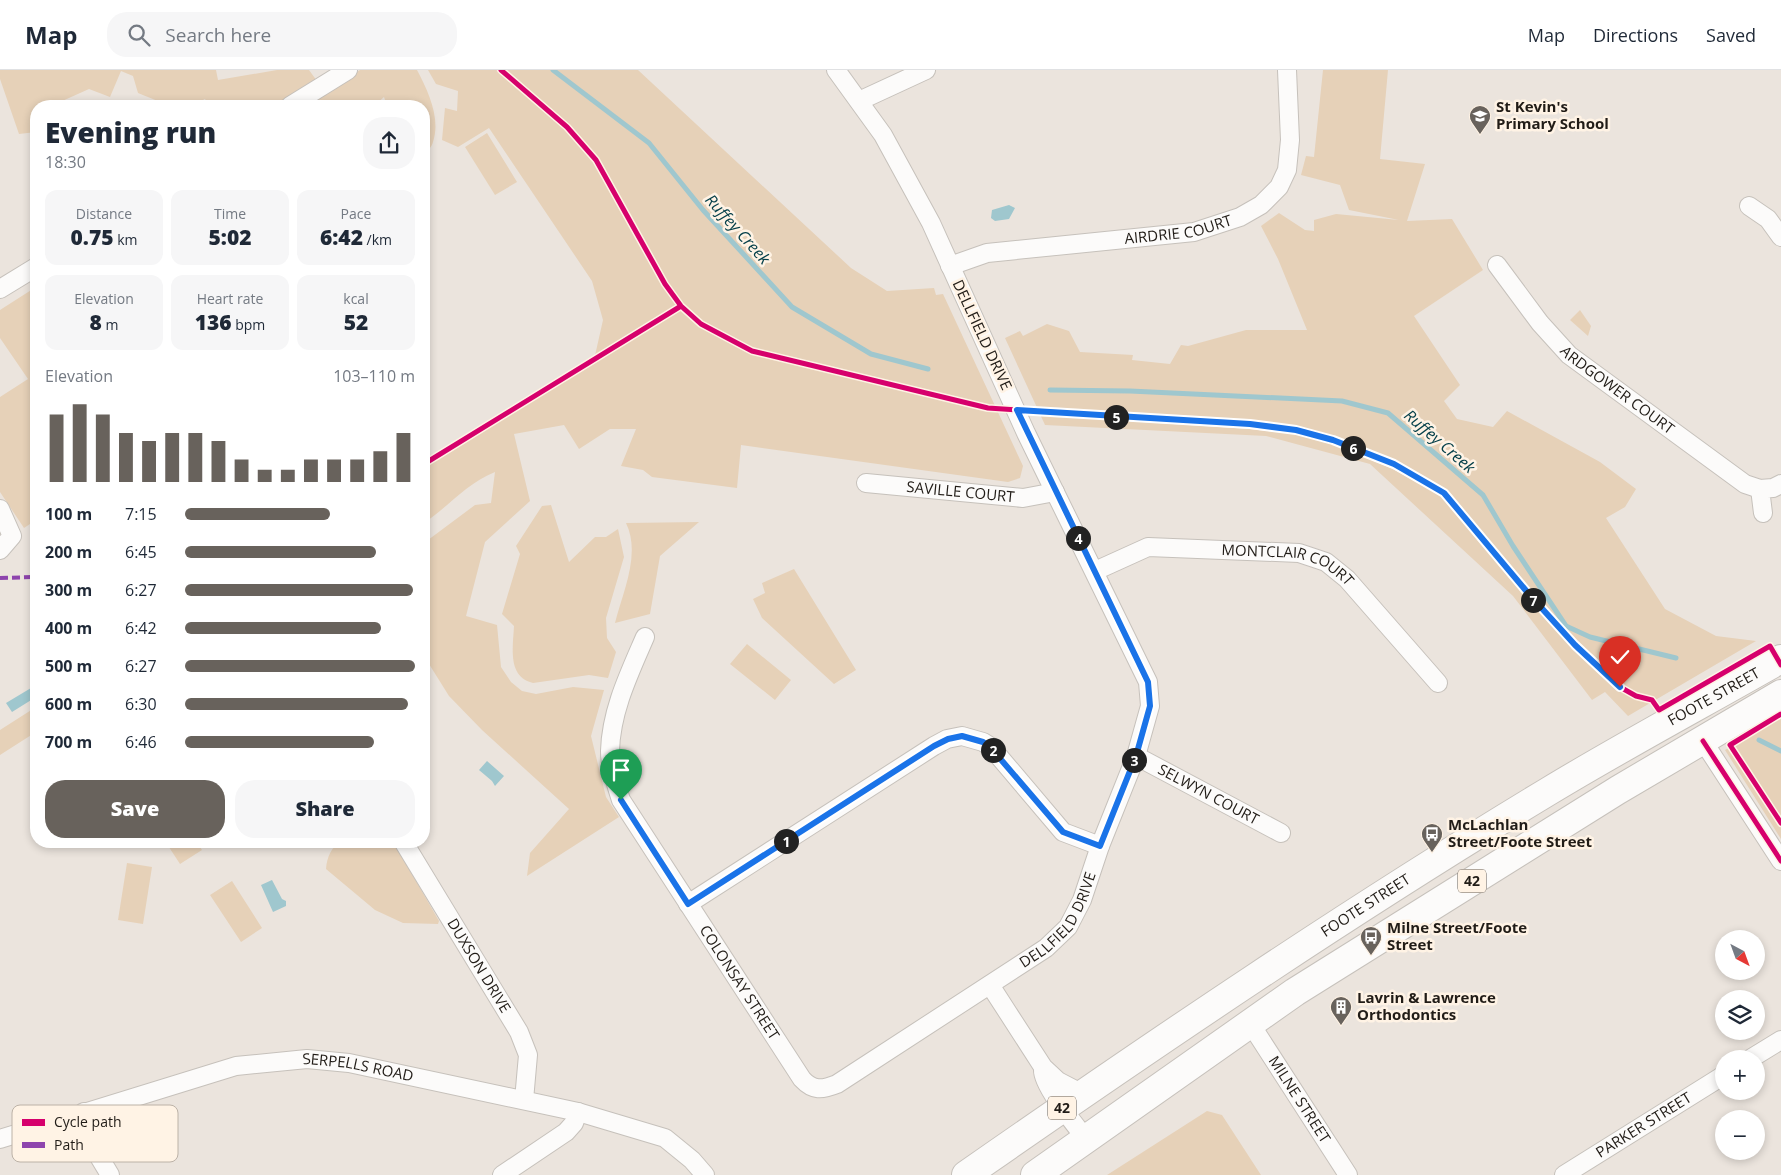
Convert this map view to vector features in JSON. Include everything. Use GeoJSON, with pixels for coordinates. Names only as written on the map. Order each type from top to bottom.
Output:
{"type":"FeatureCollection","features":[{"type":"Feature","properties":{"kind":"main road","name":"FOOTE STREET"},"geometry":{"type":"LineString","coordinates":[[966,1175],[1229,993],[1551,790],[1781,659]]}},
{"type":"Feature","properties":{"kind":"main road","name":"FOOTE STREET"},"geometry":{"type":"LineString","coordinates":[[1035,1175],[1250,1023],[1432,905],[1781,694]]}},
{"type":"Feature","properties":{"kind":"main road"},"geometry":{"type":"LineString","coordinates":[[1686,713],[1703,741]]}},
{"type":"Feature","properties":{"kind":"main road"},"geometry":{"type":"LineString","coordinates":[[1229,993],[1250,1023]]}},
{"type":"Feature","properties":{"kind":"street"},"geometry":{"type":"LineString","coordinates":[[300,100],[348,70]]}},
{"type":"Feature","properties":{"kind":"street","name":"DELLFIELD DRIVE"},"geometry":{"type":"LineString","coordinates":[[802,1079],[809,1086],[818,1090],[837,1084],[1046,948],[1068,927],[1082,900],[1100,846],[1136,756],[1150,706],[1148,682],[1095,570],[1055,492],[931,223],[892,152],[859,101],[836,70]]}},
{"type":"Feature","properties":{"kind":"street"},"geometry":{"type":"LineString","coordinates":[[859,101],[926,70]]}},
{"type":"Feature","properties":{"kind":"street","name":"AIRDRIE COURT"},"geometry":{"type":"LineString","coordinates":[[950,266],[987,253],[1194,232],[1240,217],[1261,205],[1279,187],[1286,170],[1290,140],[1286,70]]}},
{"type":"Feature","properties":{"kind":"street"},"geometry":{"type":"LineString","coordinates":[[1749,206],[1768,219],[1781,237]]}},
{"type":"Feature","properties":{"kind":"street","name":"ARDGOWER COURT"},"geometry":{"type":"LineString","coordinates":[[1497,265],[1554,340],[1584,368],[1745,484],[1760,489]]}},
{"type":"Feature","properties":{"kind":"street"},"geometry":{"type":"LineString","coordinates":[[0,289],[30,270]]}},
{"type":"Feature","properties":{"kind":"street","name":"SAVILLE COURT"},"geometry":{"type":"LineString","coordinates":[[866,483],[1023,498],[1055,492]]}},
{"type":"Feature","properties":{"kind":"street"},"geometry":{"type":"LineString","coordinates":[[1763,512],[1760,489],[1773,488],[1781,484]]}},
{"type":"Feature","properties":{"kind":"street"},"geometry":{"type":"LineString","coordinates":[[0,509],[12,536],[0,550]]}},
{"type":"Feature","properties":{"kind":"street","name":"MONTCLAIR COURT"},"geometry":{"type":"LineString","coordinates":[[1095,570],[1148,547],[1299,553],[1326,562],[1347,578],[1438,683]]}},
{"type":"Feature","properties":{"kind":"street","name":"COLONSAY STREET"},"geometry":{"type":"LineString","coordinates":[[645,637],[622,689],[610,752],[614,777],[621,800],[802,1079]]}},
{"type":"Feature","properties":{"kind":"street"},"geometry":{"type":"LineString","coordinates":[[688,904],[934,746],[948,739],[962,736],[974,738],[991,748],[1063,832],[1100,846]]}},
{"type":"Feature","properties":{"kind":"street"},"geometry":{"type":"LineString","coordinates":[[1703,741],[1781,861]]}},
{"type":"Feature","properties":{"kind":"street","name":"SELWYN COURT"},"geometry":{"type":"LineString","coordinates":[[1136,756],[1281,833]]}},
{"type":"Feature","properties":{"kind":"street","name":"DUXSON DRIVE"},"geometry":{"type":"LineString","coordinates":[[407,848],[519,1032],[528,1055],[524,1100]]}},
{"type":"Feature","properties":{"kind":"street"},"geometry":{"type":"LineString","coordinates":[[990,985],[1043,1067],[1058,1081],[1072,1101],[1086,1139]]}},
{"type":"Feature","properties":{"kind":"street","name":"MILNE STREET"},"geometry":{"type":"LineString","coordinates":[[1250,1023],[1348,1175]]}},
{"type":"Feature","properties":{"kind":"street"},"geometry":{"type":"LineString","coordinates":[[1765,1050],[1781,1040]]}},
{"type":"Feature","properties":{"kind":"street","name":"SERPELLS ROAD"},"geometry":{"type":"LineString","coordinates":[[107,1105],[236,1066],[307,1059],[349,1063],[578,1112],[665,1138],[692,1160],[705,1175]]}},
{"type":"Feature","properties":{"kind":"street"},"geometry":{"type":"LineString","coordinates":[[1043,1067],[1045,1080],[1072,1101]]}},
{"type":"Feature","properties":{"kind":"street","name":"PARKER STREET"},"geometry":{"type":"LineString","coordinates":[[1564,1175],[1715,1081]]}},
{"type":"Feature","properties":{"kind":"street"},"geometry":{"type":"LineString","coordinates":[[502,1175],[566,1132],[574,1123],[578,1112]]}},
{"type":"Feature","properties":{"kind":"street","name":"SERPELLS ROAD"},"geometry":{"type":"LineString","coordinates":[[0,1139],[12,1135]]}},
{"type":"Feature","properties":{"kind":"street"},"geometry":{"type":"LineString","coordinates":[[102,1162],[110,1175]]}},
{"type":"Feature","properties":{"kind":"shaded area"},"geometry":{"type":"Polygon","coordinates":[[[0,70],[216,70],[218,80],[277,70],[309,70],[317,81],[287,100],[156,100],[138,93],[133,76],[121,71],[110,97],[89,89],[64,100],[30,100],[30,133],[19,134],[0,79],[0,70]]]}},
{"type":"Feature","properties":{"kind":"shaded area"},"geometry":{"type":"Polygon","coordinates":[[[360,70],[417,70],[429,96],[434,114],[435,133],[431,147],[430,148],[430,100],[385,100],[384,97],[381,100],[313,100],[360,70]]]}},
{"type":"Feature","properties":{"kind":"shaded area"},"geometry":{"type":"Polygon","coordinates":[[[428,70],[638,70],[851,268],[887,291],[934,288],[936,295],[943,294],[1023,466],[1020,478],[1008,482],[741,445],[737,488],[652,477],[643,470],[621,466],[636,429],[610,429],[579,449],[564,425],[514,434],[530,501],[485,542],[466,616],[497,625],[501,667],[511,682],[522,691],[536,694],[573,687],[604,690],[591,736],[606,797],[619,817],[527,876],[530,853],[569,809],[482,730],[449,696],[430,666],[430,539],[475,505],[491,503],[495,472],[475,482],[430,519],[430,460],[594,360],[603,320],[592,281],[489,128],[458,147],[442,140],[445,108],[457,111],[458,91],[436,84],[428,70]]]}},
{"type":"Feature","properties":{"kind":"shaded area"},"geometry":{"type":"Polygon","coordinates":[[[1323,70],[1388,70],[1380,159],[1425,164],[1407,221],[1452,219],[1483,270],[1414,316],[1460,385],[1444,401],[1457,419],[1493,427],[1507,411],[1600,462],[1636,489],[1625,507],[1606,518],[1665,609],[1716,636],[1756,641],[1628,716],[1605,692],[1592,700],[1513,596],[1370,464],[1266,436],[1045,425],[1005,338],[1020,331],[1023,336],[1047,324],[1069,331],[1080,352],[1133,355],[1132,360],[1170,364],[1181,345],[1188,346],[1246,330],[1307,330],[1278,259],[1261,226],[1279,213],[1305,230],[1314,231],[1314,220],[1336,214],[1399,220],[1349,210],[1340,185],[1301,175],[1306,156],[1314,157],[1323,70]]]}},
{"type":"Feature","properties":{"kind":"shaded area"},"geometry":{"type":"Polygon","coordinates":[[[487,133],[517,182],[495,195],[465,147],[487,133]]]}},
{"type":"Feature","properties":{"kind":"shaded area"},"geometry":{"type":"Polygon","coordinates":[[[30,291],[30,524],[24,528],[0,492],[0,397],[28,379],[0,338],[0,310],[30,291]]]}},
{"type":"Feature","properties":{"kind":"shaded area"},"geometry":{"type":"Polygon","coordinates":[[[1580,310],[1591,326],[1588,336],[1570,320],[1580,310]]]}},
{"type":"Feature","properties":{"kind":"shaded area"},"geometry":{"type":"Polygon","coordinates":[[[551,505],[569,562],[595,537],[606,537],[618,529],[624,557],[606,618],[607,638],[616,652],[608,678],[589,675],[533,683],[519,675],[515,668],[513,660],[514,626],[502,614],[520,554],[516,546],[542,506],[551,505]]]}},
{"type":"Feature","properties":{"kind":"shaded area"},"geometry":{"type":"Polygon","coordinates":[[[699,522],[660,556],[650,614],[615,623],[631,560],[632,547],[626,523],[699,522]]]}},
{"type":"Feature","properties":{"kind":"shaded area"},"geometry":{"type":"Polygon","coordinates":[[[794,569],[856,670],[834,684],[762,618],[753,599],[765,593],[762,583],[794,569]]]}},
{"type":"Feature","properties":{"kind":"shaded area"},"geometry":{"type":"Polygon","coordinates":[[[747,644],[791,680],[775,700],[730,664],[747,644]]]}},
{"type":"Feature","properties":{"kind":"shaded area"},"geometry":{"type":"Polygon","coordinates":[[[30,711],[30,736],[0,755],[0,730],[30,711]]]}},
{"type":"Feature","properties":{"kind":"shaded area"},"geometry":{"type":"Polygon","coordinates":[[[1781,716],[1781,839],[1725,750],[1781,716]]]}},
{"type":"Feature","properties":{"kind":"shaded area"},"geometry":{"type":"Polygon","coordinates":[[[170,848],[201,848],[202,850],[180,864],[170,848]]]}},
{"type":"Feature","properties":{"kind":"shaded area"},"geometry":{"type":"Polygon","coordinates":[[[334,848],[397,848],[439,921],[438,924],[403,923],[375,910],[326,869],[330,853],[334,848]]]}},
{"type":"Feature","properties":{"kind":"shaded area"},"geometry":{"type":"Polygon","coordinates":[[[127,863],[152,867],[143,924],[118,920],[127,863]]]}},
{"type":"Feature","properties":{"kind":"shaded area"},"geometry":{"type":"Polygon","coordinates":[[[232,881],[262,928],[241,942],[210,895],[232,881]]]}},
{"type":"Feature","properties":{"kind":"shaded area"},"geometry":{"type":"Polygon","coordinates":[[[1207,1111],[1222,1115],[1261,1175],[1107,1175],[1207,1111]]]}},
{"type":"Feature","properties":{"kind":"water"},"geometry":{"type":"Polygon","coordinates":[[[1009,205],[1015,208],[1009,219],[995,221],[991,218],[992,210],[1009,205]]]}},
{"type":"Feature","properties":{"kind":"water"},"geometry":{"type":"Polygon","coordinates":[[[30,689],[30,701],[12,712],[6,703],[30,689]]]}},
{"type":"Feature","properties":{"kind":"water"},"geometry":{"type":"Polygon","coordinates":[[[487,761],[504,776],[495,786],[479,770],[487,761]]]}},
{"type":"Feature","properties":{"kind":"water"},"geometry":{"type":"Polygon","coordinates":[[[272,880],[282,899],[286,901],[286,906],[273,912],[261,885],[272,880]]]}},
{"type":"Feature","properties":{"kind":"waterway","name":"Ruffey Creek"},"geometry":{"type":"LineString","coordinates":[[553,70],[649,143],[703,210],[792,307],[871,354],[928,369]]}},
{"type":"Feature","properties":{"kind":"waterway","name":"Ruffey Creek"},"geometry":{"type":"LineString","coordinates":[[1050,390],[1130,391],[1342,401],[1388,413],[1483,495],[1513,546],[1566,626],[1590,637],[1676,658]]}},
{"type":"Feature","properties":{"kind":"waterway","name":"Ruffey Creek"},"geometry":{"type":"LineString","coordinates":[[1759,740],[1781,751]]}},
{"type":"Feature","properties":{"kind":"marked path"},"geometry":{"type":"LineString","coordinates":[[0,578],[30,577]]}},
{"type":"Feature","properties":{"kind":"cycle path"},"geometry":{"type":"LineString","coordinates":[[501,70],[567,127],[596,160],[665,284],[681,306],[701,324],[752,351],[988,408],[1250,425],[1296,430],[1333,440],[1394,465],[1444,493],[1528,593],[1575,645],[1620,687],[1636,696],[1652,700],[1659,710],[1770,646],[1781,665]]}},
{"type":"Feature","properties":{"kind":"cycle path"},"geometry":{"type":"LineString","coordinates":[[430,460],[681,306]]}},
{"type":"Feature","properties":{"kind":"cycle path"},"geometry":{"type":"LineString","coordinates":[[1781,714],[1730,745],[1781,823]]}},
{"type":"Feature","properties":{"kind":"cycle path"},"geometry":{"type":"LineString","coordinates":[[1703,741],[1781,861]]}},
{"type":"Feature","properties":{"kind":"place","name":"St Kevin's Primary School"},"geometry":{"type":"Point","coordinates":[1480,135]}},
{"type":"Feature","properties":{"kind":"place","name":"McLachlan Street/Foote Street"},"geometry":{"type":"Point","coordinates":[1432,853]}},
{"type":"Feature","properties":{"kind":"place","name":"Milne Street/Foote Street"},"geometry":{"type":"Point","coordinates":[1371,956]}},
{"type":"Feature","properties":{"kind":"place","name":"Lavrin & Lawrence Orthodontics"},"geometry":{"type":"Point","coordinates":[1341,1026]}},
{"type":"Feature","properties":{"kind":"route"},"geometry":{"type":"LineString","coordinates":[[621,800],[688,904],[934,746],[948,739],[962,736],[974,738],[991,748],[1063,832],[1100,846],[1136,756],[1150,706],[1148,682],[1141,663],[1026,433],[1017,410],[1250,424],[1296,430],[1333,440],[1394,464],[1444,493],[1528,593],[1575,645],[1620,687]]}}]}
